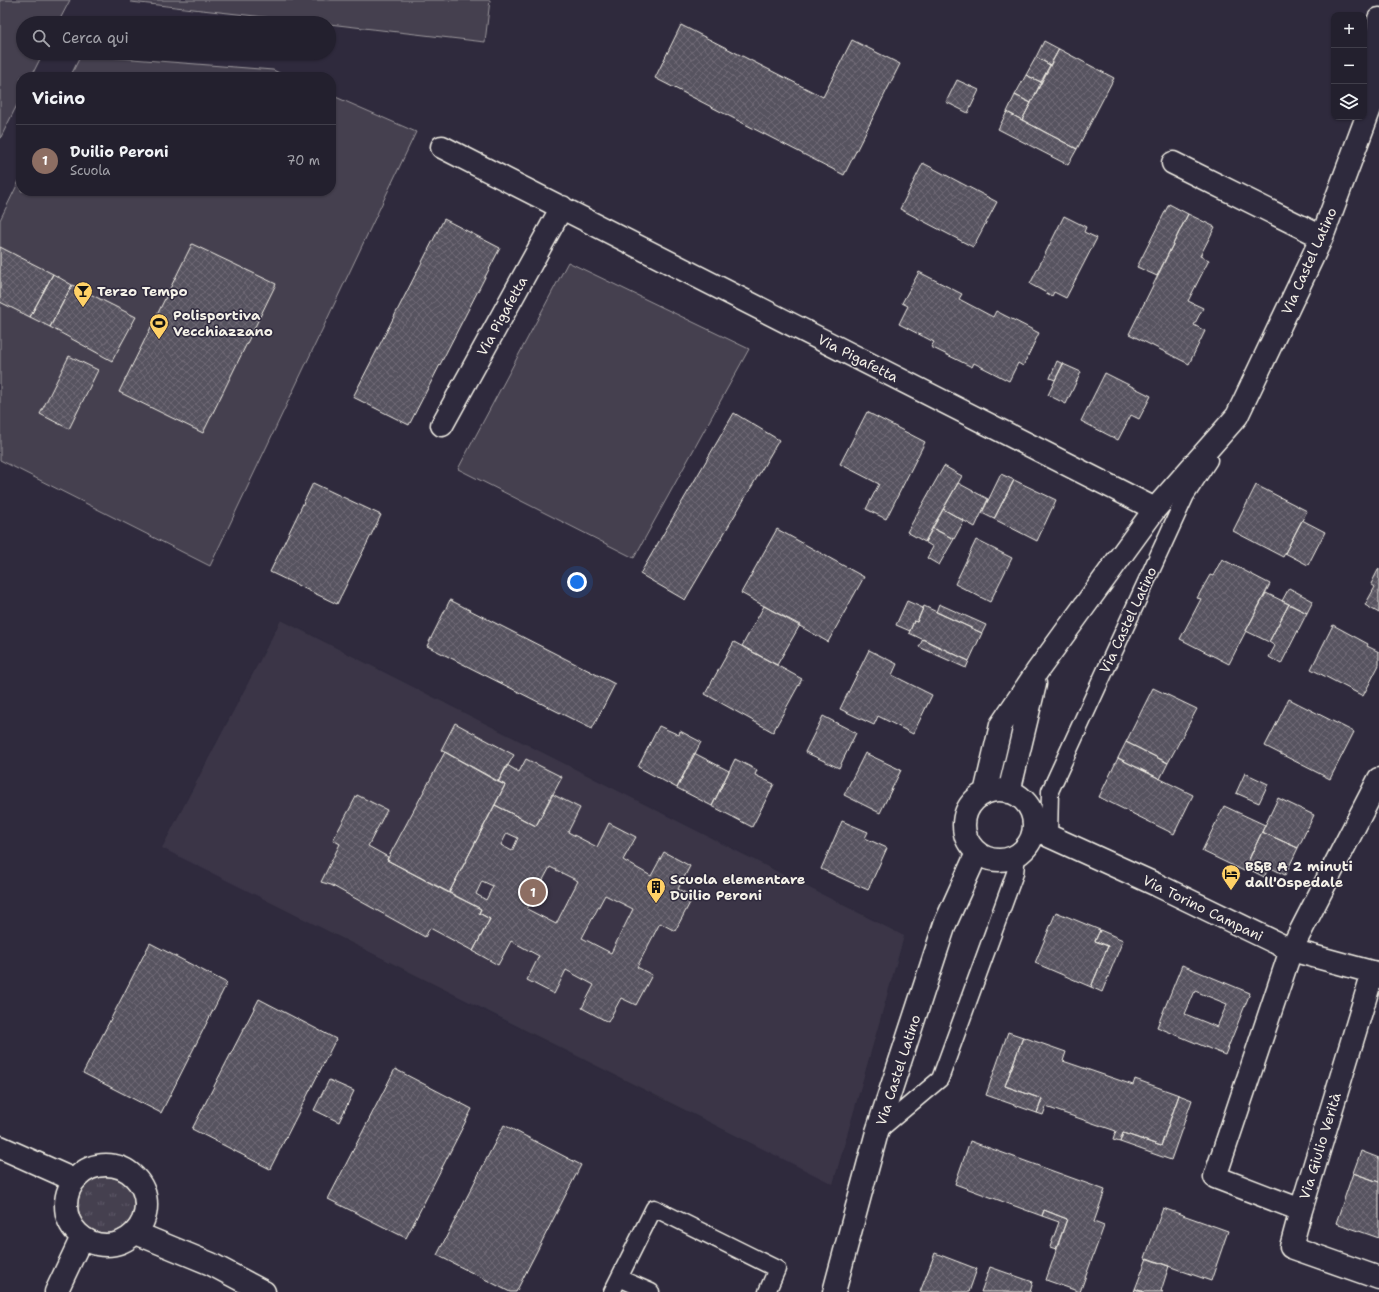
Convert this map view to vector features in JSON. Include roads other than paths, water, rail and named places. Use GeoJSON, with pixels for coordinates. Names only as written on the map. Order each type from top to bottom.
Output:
{"type":"FeatureCollection","features":[{"type":"Feature","properties":{"kind":"street","name":"Via Castel Latino"},"geometry":{"type":"LineString","coordinates":[[985,793],[1001,725],[1038,670],[1155,509],[1237,416],[1322,237],[1375,98],[1379,19]]}},
{"type":"Feature","properties":{"kind":"street","name":"Via Pigafetta"},"geometry":{"type":"LineString","coordinates":[[442,147],[1155,509]]}},
{"type":"Feature","properties":{"kind":"street"},"geometry":{"type":"LineString","coordinates":[[1173,163],[1322,237]]}},
{"type":"Feature","properties":{"kind":"street","name":"Via Pigafetta"},"geometry":{"type":"LineString","coordinates":[[442,425],[562,207]]}},
{"type":"Feature","properties":{"kind":"street","name":"Via Castel Latino"},"geometry":{"type":"LineString","coordinates":[[1009,792],[1038,670]]}},
{"type":"Feature","properties":{"kind":"street"},"geometry":{"type":"LineString","coordinates":[[1291,950],[1379,779]]}},
{"type":"Feature","properties":{"kind":"street"},"geometry":{"type":"LineString","coordinates":[[993,790],[1009,792],[1019,796],[1026,804],[1041,830],[1033,833],[1030,842],[1017,856],[996,860],[986,858],[977,853],[969,844],[964,832],[964,820],[968,809],[975,799],[993,790]]}},
{"type":"Feature","properties":{"kind":"street","name":"Via Torino Campani"},"geometry":{"type":"LineString","coordinates":[[1041,830],[1291,950],[1376,973]]}},
{"type":"Feature","properties":{"kind":"street","name":"Via Castel Latino"},"geometry":{"type":"LineString","coordinates":[[834,1292],[878,1132],[945,924],[977,853]]}},
{"type":"Feature","properties":{"kind":"street","name":"Via Giulio Verità"},"geometry":{"type":"LineString","coordinates":[[1291,950],[1215,1177],[1301,1210],[1376,973]]}},
{"type":"Feature","properties":{"kind":"street"},"geometry":{"type":"LineString","coordinates":[[0,1147],[74,1180]]}},
{"type":"Feature","properties":{"kind":"street"},"geometry":{"type":"LineString","coordinates":[[109,1164],[122,1167],[133,1174],[142,1184],[146,1197],[147,1210],[143,1223],[136,1233],[126,1241],[116,1245],[104,1246],[92,1243],[82,1237],[73,1228],[67,1217],[66,1210],[68,1191],[74,1180],[84,1171],[96,1166],[109,1164]]}},
{"type":"Feature","properties":{"kind":"street"},"geometry":{"type":"LineString","coordinates":[[1301,1210],[1291,1247],[1379,1278]]}},
{"type":"Feature","properties":{"kind":"street"},"geometry":{"type":"LineString","coordinates":[[136,1233],[211,1264],[264,1292]]}},
{"type":"Feature","properties":{"kind":"street"},"geometry":{"type":"LineString","coordinates":[[56,1292],[82,1237]]}},
{"type":"Feature","properties":{"kind":"lane","name":"Via Castel Latino"},"geometry":{"type":"LineString","coordinates":[[1041,830],[1050,791],[1186,495],[1237,416]]}},
{"type":"Feature","properties":{"kind":"lane"},"geometry":{"type":"LineString","coordinates":[[878,1132],[940,1079],[1015,873],[1017,856]]}},
{"type":"Feature","properties":{"kind":"lane"},"geometry":{"type":"LineString","coordinates":[[651,1292],[615,1285],[654,1208],[777,1269],[767,1292]]}},
{"type":"Feature","properties":{"kind":"place","name":"Terzo Tempo"},"geometry":{"type":"Point","coordinates":[83,308]}},
{"type":"Feature","properties":{"kind":"place","name":"Polisportiva Vecchiazzano"},"geometry":{"type":"Point","coordinates":[159,340]}},
{"type":"Feature","properties":{"kind":"place","name":"B&B A 2 minuti dall'Ospedale"},"geometry":{"type":"Point","coordinates":[1231,891]}},
{"type":"Feature","properties":{"kind":"place","name":"Duilio Peroni"},"geometry":{"type":"Point","coordinates":[533,892]}},
{"type":"Feature","properties":{"kind":"place","name":"Scuola elementare Duilio Peroni"},"geometry":{"type":"Point","coordinates":[656,904]}}]}
